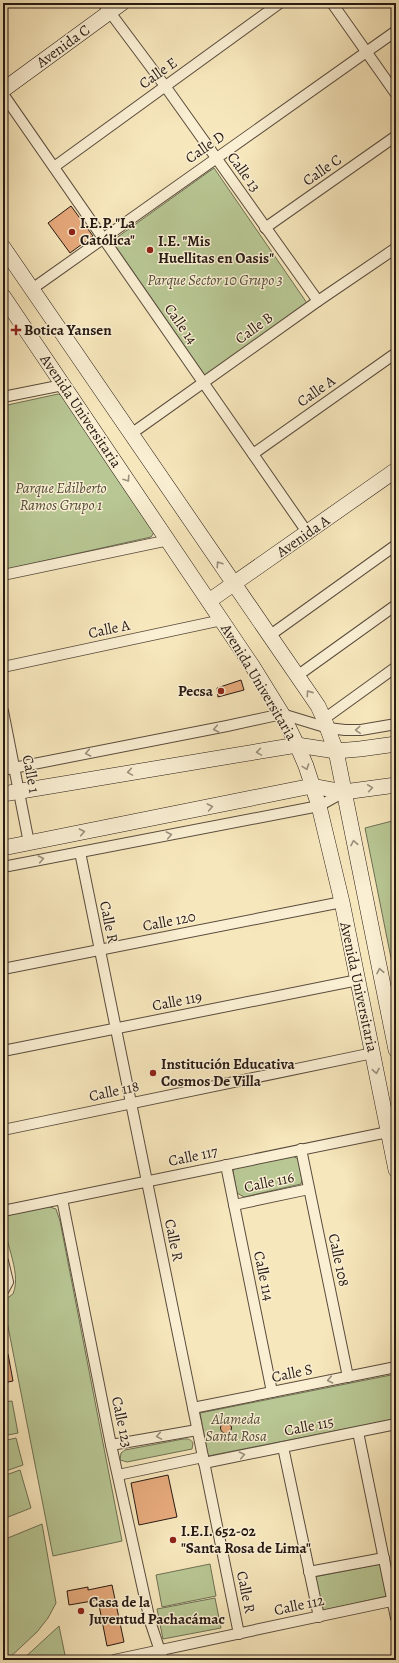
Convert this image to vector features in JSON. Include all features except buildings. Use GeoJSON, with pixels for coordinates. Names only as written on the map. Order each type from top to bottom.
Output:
{"type":"FeatureCollection","features":[{"type":"Feature","properties":{"kind":"street","name":"Avenida C"},"geometry":{"type":"LineString","coordinates":[[3,90],[107,8],[122,3]]}},
{"type":"Feature","properties":{"kind":"street","name":"Calle E"},"geometry":{"type":"LineString","coordinates":[[54,168],[280,3]]}},
{"type":"Feature","properties":{"kind":"street"},"geometry":{"type":"LineString","coordinates":[[332,3],[396,94]]}},
{"type":"Feature","properties":{"kind":"street","name":"Calle 13"},"geometry":{"type":"LineString","coordinates":[[107,8],[165,86],[318,301]]}},
{"type":"Feature","properties":{"kind":"street","name":"Calle D"},"geometry":{"type":"LineString","coordinates":[[32,289],[396,31]]}},
{"type":"Feature","properties":{"kind":"street","name":"Calle 14"},"geometry":{"type":"LineString","coordinates":[[3,94],[308,532]]}},
{"type":"Feature","properties":{"kind":"street","name":"Calle C"},"geometry":{"type":"LineString","coordinates":[[266,228],[396,136]]}},
{"type":"Feature","properties":{"kind":"street","name":"Avenida Universitaria"},"geometry":{"type":"LineString","coordinates":[[3,247],[318,706],[336,751],[396,1050]]}},
{"type":"Feature","properties":{"kind":"street","name":"Calle B"},"geometry":{"type":"LineString","coordinates":[[131,434],[318,301],[395,252]]}},
{"type":"Feature","properties":{"kind":"street","name":"Avenida Universitaria"},"geometry":{"type":"LineString","coordinates":[[3,296],[222,620],[282,714],[297,745],[306,766],[319,806],[342,902],[396,1170]]}},
{"type":"Feature","properties":{"kind":"street","name":"Calle A"},"geometry":{"type":"LineString","coordinates":[[253,454],[396,353]]}},
{"type":"Feature","properties":{"kind":"street"},"geometry":{"type":"LineString","coordinates":[[3,397],[63,385]]}},
{"type":"Feature","properties":{"kind":"street","name":"Avenida A"},"geometry":{"type":"LineString","coordinates":[[209,601],[396,470]]}},
{"type":"Feature","properties":{"kind":"street"},"geometry":{"type":"LineString","coordinates":[[3,575],[169,540]]}},
{"type":"Feature","properties":{"kind":"street"},"geometry":{"type":"LineString","coordinates":[[269,636],[396,545]]}},
{"type":"Feature","properties":{"kind":"street"},"geometry":{"type":"LineString","coordinates":[[297,676],[396,605]]}},
{"type":"Feature","properties":{"kind":"street","name":"Calle A"},"geometry":{"type":"LineString","coordinates":[[3,667],[222,620]]}},
{"type":"Feature","properties":{"kind":"street"},"geometry":{"type":"LineString","coordinates":[[326,723],[396,667]]}},
{"type":"Feature","properties":{"kind":"street","name":"Calle 1"},"geometry":{"type":"LineString","coordinates":[[3,711],[28,843]]}},
{"type":"Feature","properties":{"kind":"street"},"geometry":{"type":"LineString","coordinates":[[3,770],[282,714],[360,730],[396,724]]}},
{"type":"Feature","properties":{"kind":"street"},"geometry":{"type":"LineString","coordinates":[[3,794],[297,745],[336,751],[360,750],[396,744]]}},
{"type":"Feature","properties":{"kind":"street"},"geometry":{"type":"LineString","coordinates":[[3,848],[312,786],[344,792],[396,785]]}},
{"type":"Feature","properties":{"kind":"street"},"geometry":{"type":"LineString","coordinates":[[3,866],[319,806],[344,792]]}},
{"type":"Feature","properties":{"kind":"street","name":"Calle R"},"geometry":{"type":"LineString","coordinates":[[80,852],[239,1634]]}},
{"type":"Feature","properties":{"kind":"street","name":"Calle 120"},"geometry":{"type":"LineString","coordinates":[[3,970],[342,902]]}},
{"type":"Feature","properties":{"kind":"street","name":"Calle 119"},"geometry":{"type":"LineString","coordinates":[[3,1051],[358,980]]}},
{"type":"Feature","properties":{"kind":"street","name":"Calle 118"},"geometry":{"type":"LineString","coordinates":[[3,1130],[373,1053]]}},
{"type":"Feature","properties":{"kind":"street","name":"Calle 117"},"geometry":{"type":"LineString","coordinates":[[3,1211],[388,1132]]}},
{"type":"Feature","properties":{"kind":"street","name":"Calle 108"},"geometry":{"type":"LineString","coordinates":[[301,1149],[348,1377]]}},
{"type":"Feature","properties":{"kind":"street","name":"Calle 114"},"geometry":{"type":"LineString","coordinates":[[226,1165],[272,1392]]}},
{"type":"Feature","properties":{"kind":"street","name":"Calle 116"},"geometry":{"type":"LineString","coordinates":[[234,1205],[309,1189]]}},
{"type":"Feature","properties":{"kind":"street","name":"Calle 123"},"geometry":{"type":"LineString","coordinates":[[62,1199],[111,1444],[150,1621],[162,1655]]}},
{"type":"Feature","properties":{"kind":"street"},"geometry":{"type":"LineString","coordinates":[[3,1262],[8,1282],[5,1289]]}},
{"type":"Feature","properties":{"kind":"street","name":"Calle S"},"geometry":{"type":"LineString","coordinates":[[193,1408],[396,1367]]}},
{"type":"Feature","properties":{"kind":"street","name":"Calle 115"},"geometry":{"type":"LineString","coordinates":[[118,1475],[283,1447],[396,1424]]}},
{"type":"Feature","properties":{"kind":"street"},"geometry":{"type":"LineString","coordinates":[[111,1444],[197,1430]]}},
{"type":"Feature","properties":{"kind":"street"},"geometry":{"type":"LineString","coordinates":[[358,1432],[394,1601],[396,1618]]}},
{"type":"Feature","properties":{"kind":"street"},"geometry":{"type":"LineString","coordinates":[[283,1447],[319,1616]]}},
{"type":"Feature","properties":{"kind":"street"},"geometry":{"type":"LineString","coordinates":[[309,1572],[384,1558]]}},
{"type":"Feature","properties":{"kind":"street","name":"Calle 112"},"geometry":{"type":"LineString","coordinates":[[114,1660],[162,1655],[239,1634],[394,1601]]}},
{"type":"Feature","properties":{"kind":"green space","name":"Parque Sector 10 Grupo 3"},"geometry":{"type":"Polygon","coordinates":[[[214,168],[309,306],[206,377],[112,241],[214,168]]]}},
{"type":"Feature","properties":{"kind":"green space","name":"Parque Edilberto Ramos Grupo 1"},"geometry":{"type":"Polygon","coordinates":[[[58,394],[64,396],[154,531],[151,537],[3,570],[3,406],[58,394]]]}},
{"type":"Feature","properties":{"kind":"green space"},"geometry":{"type":"Polygon","coordinates":[[[396,820],[396,983],[365,828],[396,820]]]}},
{"type":"Feature","properties":{"kind":"green space"},"geometry":{"type":"Polygon","coordinates":[[[293,1156],[298,1159],[302,1180],[301,1184],[244,1197],[237,1193],[233,1171],[235,1167],[293,1156]]]}},
{"type":"Feature","properties":{"kind":"green space"},"geometry":{"type":"Polygon","coordinates":[[[47,1206],[56,1209],[60,1221],[122,1541],[53,1556],[3,1301],[13,1294],[15,1285],[14,1264],[6,1234],[6,1216],[47,1206]]]}},
{"type":"Feature","properties":{"kind":"green space","name":"Alameda Santa Rosa"},"geometry":{"type":"Polygon","coordinates":[[[396,1374],[396,1419],[208,1456],[200,1413],[396,1374]]]}},
{"type":"Feature","properties":{"kind":"green space"},"geometry":{"type":"Polygon","coordinates":[[[12,1401],[18,1433],[3,1436],[3,1402],[12,1401]]]}},
{"type":"Feature","properties":{"kind":"green space"},"geometry":{"type":"Polygon","coordinates":[[[16,1438],[23,1465],[3,1472],[3,1441],[16,1438]]]}},
{"type":"Feature","properties":{"kind":"green space"},"geometry":{"type":"Polygon","coordinates":[[[183,1439],[192,1441],[192,1449],[127,1462],[120,1460],[121,1453],[125,1450],[183,1439]]]}},
{"type":"Feature","properties":{"kind":"green space"},"geometry":{"type":"Polygon","coordinates":[[[20,1470],[31,1508],[3,1519],[3,1476],[20,1470]]]}},
{"type":"Feature","properties":{"kind":"green space"},"geometry":{"type":"Polygon","coordinates":[[[42,1524],[56,1603],[48,1618],[37,1632],[7,1660],[3,1660],[3,1540],[42,1524]]]}},
{"type":"Feature","properties":{"kind":"green space"},"geometry":{"type":"Polygon","coordinates":[[[210,1564],[216,1596],[162,1607],[156,1575],[210,1564]]]}},
{"type":"Feature","properties":{"kind":"green space"},"geometry":{"type":"Polygon","coordinates":[[[380,1564],[387,1596],[320,1611],[314,1577],[380,1564]]]}},
{"type":"Feature","properties":{"kind":"green space"},"geometry":{"type":"Polygon","coordinates":[[[215,1598],[221,1628],[163,1639],[157,1609],[215,1598]]]}},
{"type":"Feature","properties":{"kind":"green space"},"geometry":{"type":"Polygon","coordinates":[[[59,1626],[66,1660],[22,1660],[59,1626]]]}},
{"type":"Feature","properties":{"kind":"place","name":"I.E.P. \"La Católica\""},"geometry":{"type":"Point","coordinates":[72,232]}},
{"type":"Feature","properties":{"kind":"place","name":"I.E. \"Mis Huellitas en Oasis\""},"geometry":{"type":"Point","coordinates":[150,250]}},
{"type":"Feature","properties":{"kind":"place","name":"Botica Yansen"},"geometry":{"type":"Point","coordinates":[16,330]}},
{"type":"Feature","properties":{"kind":"place","name":"Pecsa"},"geometry":{"type":"Point","coordinates":[221,691]}},
{"type":"Feature","properties":{"kind":"place","name":"Institución Educativa Cosmos De Villa"},"geometry":{"type":"Point","coordinates":[153,1073]}},
{"type":"Feature","properties":{"kind":"place","name":"I.E.I. 652-02 \"Santa Rosa de Lima\""},"geometry":{"type":"Point","coordinates":[173,1540]}},
{"type":"Feature","properties":{"kind":"place","name":"Casa de la Juventud Pachacámac"},"geometry":{"type":"Point","coordinates":[81,1611]}}]}
